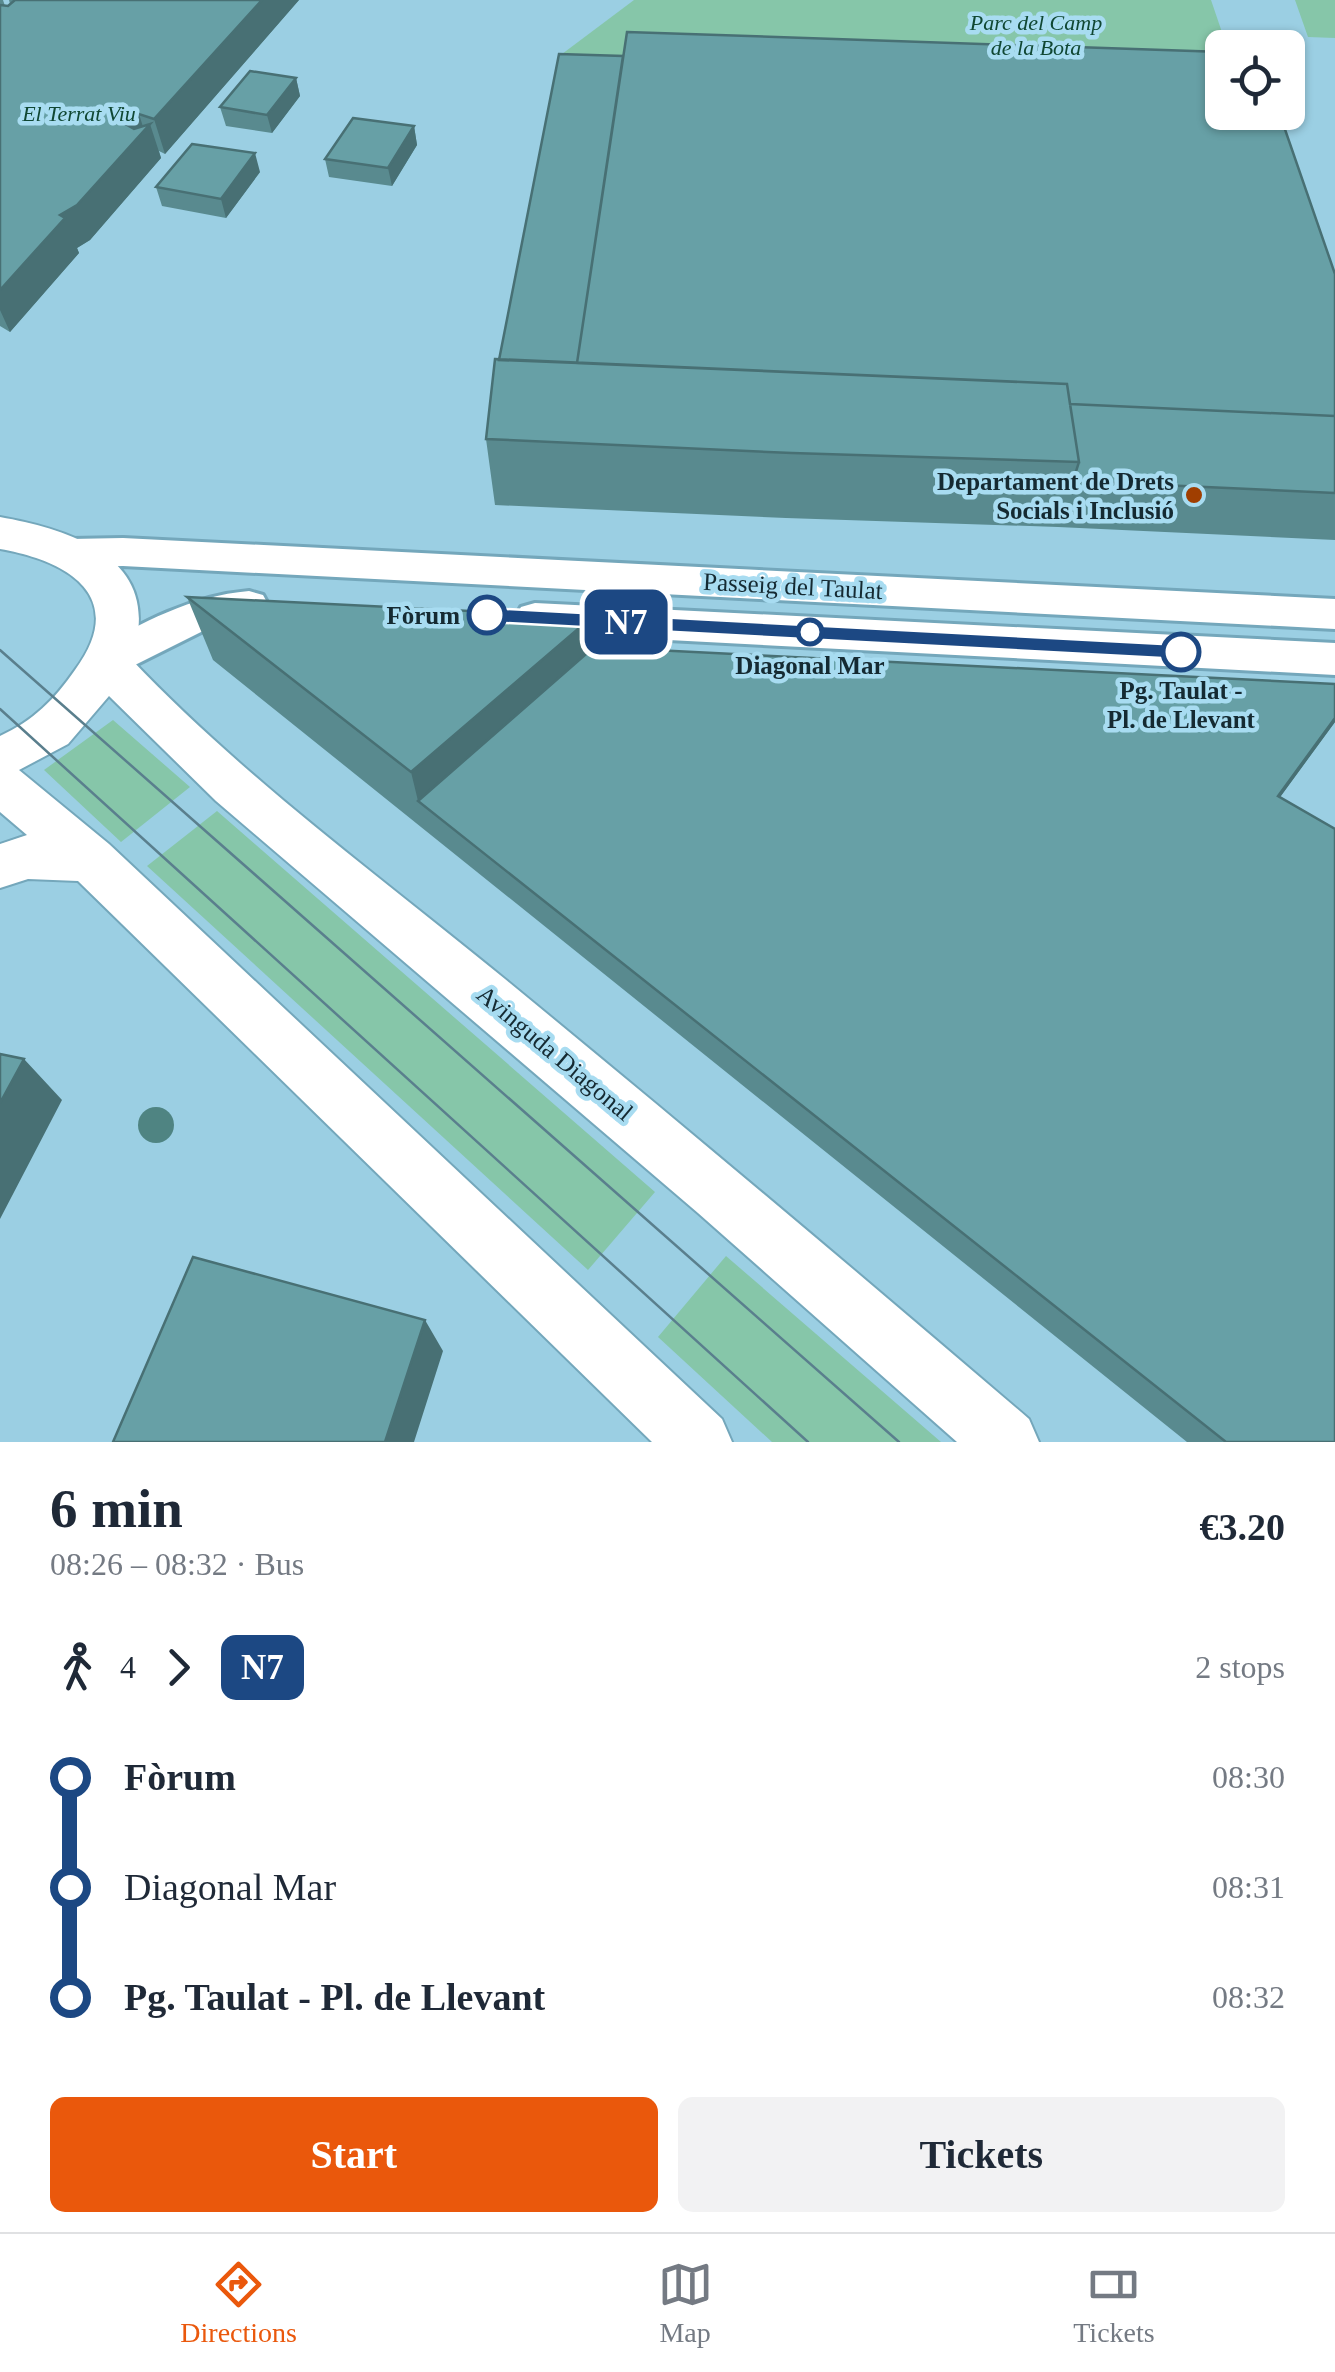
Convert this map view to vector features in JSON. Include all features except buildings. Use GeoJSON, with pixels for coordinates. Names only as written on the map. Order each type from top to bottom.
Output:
{"type":"FeatureCollection","features":[{"type":"Feature","properties":{"kind":"main road"},"geometry":{"type":"LineString","coordinates":[[0,534],[37,540],[100,570],[116,595],[120,622],[107,662],[74,713],[36,741],[0,757]]}},
{"type":"Feature","properties":{"kind":"main road","name":"Avinguda Diagonal"},"geometry":{"type":"LineString","coordinates":[[107,662],[153,713],[233,786],[704,1179],[1006,1442]]}},
{"type":"Feature","properties":{"kind":"main road"},"geometry":{"type":"LineString","coordinates":[[0,783],[91,860],[700,1442]]}},
{"type":"Feature","properties":{"kind":"main road"},"geometry":{"type":"LineString","coordinates":[[0,866],[28,856],[91,860]]}},
{"type":"Feature","properties":{"kind":"street","name":"Passeig del Taulat"},"geometry":{"type":"LineString","coordinates":[[71,553],[142,553],[1335,614]]}},
{"type":"Feature","properties":{"kind":"street"},"geometry":{"type":"LineString","coordinates":[[107,662],[168,627],[200,615],[235,606],[290,606]]}},
{"type":"Feature","properties":{"kind":"street","name":"Passeig del Taulat"},"geometry":{"type":"LineString","coordinates":[[506,616],[1335,659]]}},
{"type":"Feature","properties":{"kind":"green space","name":"Parc del Camp de la Bota"},"geometry":{"type":"Polygon","coordinates":[[[634,0],[1211,0],[1221,30],[1205,30],[1205,61],[561,59],[562,54],[634,0]]]}},
{"type":"Feature","properties":{"kind":"green space"},"geometry":{"type":"Polygon","coordinates":[[[1295,0],[1335,0],[1335,38],[1308,37],[1295,0]]]}},
{"type":"Feature","properties":{"kind":"green space"},"geometry":{"type":"Polygon","coordinates":[[[113,720],[190,787],[121,842],[44,770],[113,720]]]}},
{"type":"Feature","properties":{"kind":"green space"},"geometry":{"type":"Polygon","coordinates":[[[217,811],[655,1192],[588,1270],[147,866],[217,811]]]}},
{"type":"Feature","properties":{"kind":"green space"},"geometry":{"type":"Polygon","coordinates":[[[726,1256],[941,1442],[772,1442],[658,1337],[726,1256]]]}},
{"type":"Feature","properties":{"kind":"tram line"},"geometry":{"type":"LineString","coordinates":[[0,650],[899,1442]]}},
{"type":"Feature","properties":{"kind":"tram line"},"geometry":{"type":"LineString","coordinates":[[0,709],[808,1442]]}},
{"type":"Feature","properties":{"kind":"bus line","name":"N7"},"geometry":{"type":"LineString","coordinates":[[487,615],[1181,652]]}},
{"type":"Feature","properties":{"kind":"place","name":"Departament de Drets Socials i Inclusió"},"geometry":{"type":"Point","coordinates":[1194,495]}},
{"type":"Feature","properties":{"kind":"place","name":"Fòrum"},"geometry":{"type":"Point","coordinates":[487,615]}},
{"type":"Feature","properties":{"kind":"place","name":"Diagonal Mar"},"geometry":{"type":"Point","coordinates":[810,632]}},
{"type":"Feature","properties":{"kind":"place","name":"Pg. Taulat - Pl. de Llevant"},"geometry":{"type":"Point","coordinates":[1181,652]}},
{"type":"Feature","properties":{"kind":"park label","name":"El Terrat Viu"},"geometry":{"type":"Point","coordinates":[79,113]}}]}
